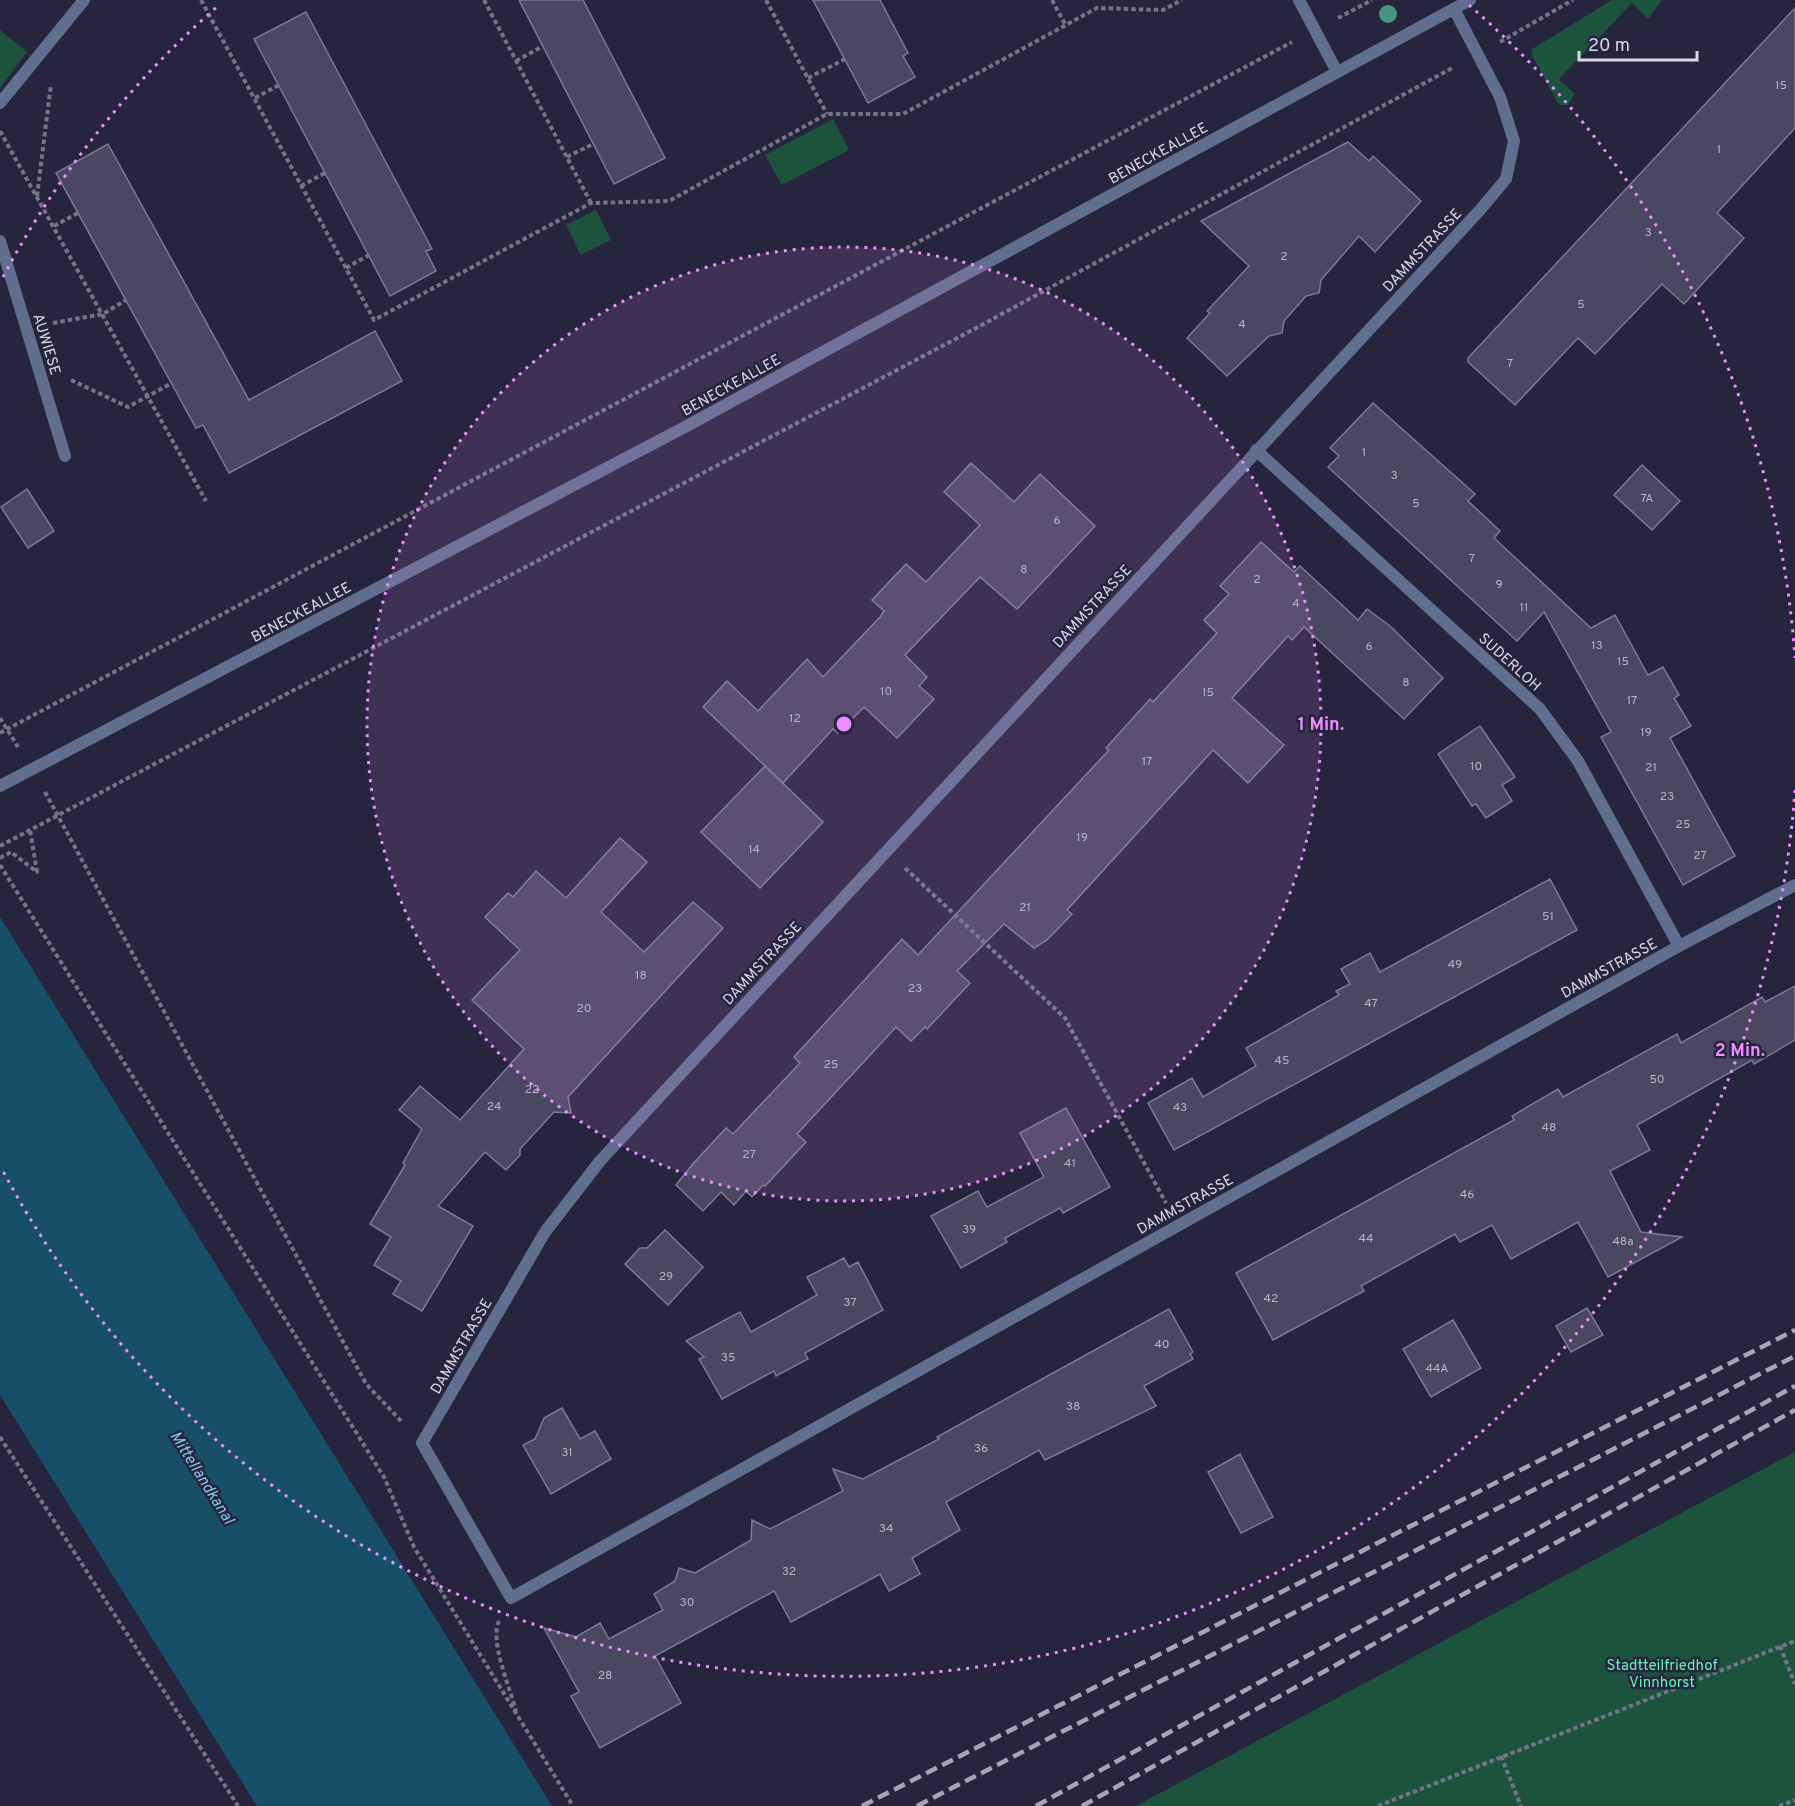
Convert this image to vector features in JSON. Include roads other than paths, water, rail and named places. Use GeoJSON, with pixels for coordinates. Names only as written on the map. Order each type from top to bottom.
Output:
{"type":"FeatureCollection","features":[{"type":"Feature","properties":{"kind":"street"},"geometry":{"type":"LineString","coordinates":[[0,103],[84,0]]}},
{"type":"Feature","properties":{"kind":"street"},"geometry":{"type":"LineString","coordinates":[[1299,0],[1337,72]]}},
{"type":"Feature","properties":{"kind":"street","name":"BENECKEALLEE"},"geometry":{"type":"LineString","coordinates":[[0,786],[685,427],[1470,0]]}},
{"type":"Feature","properties":{"kind":"street","name":"DAMMSTRASSE"},"geometry":{"type":"LineString","coordinates":[[1454,9],[1500,97],[1514,141],[1506,179],[1480,210],[600,1161],[545,1232],[422,1443],[511,1598],[1679,946],[1795,885]]}},
{"type":"Feature","properties":{"kind":"street","name":"AUWIESE"},"geometry":{"type":"LineString","coordinates":[[0,241],[65,456]]}},
{"type":"Feature","properties":{"kind":"street","name":"SUDERLOH"},"geometry":{"type":"LineString","coordinates":[[1256,450],[1540,709],[1578,761],[1679,946]]}},
{"type":"Feature","properties":{"kind":"water","name":"Mittellandkanal"},"geometry":{"type":"Polygon","coordinates":[[[0,917],[552,1806],[257,1806],[0,1395],[0,917]]]}},
{"type":"Feature","properties":{"kind":"railway"},"geometry":{"type":"LineString","coordinates":[[862,1806],[1795,1330]]}},
{"type":"Feature","properties":{"kind":"railway"},"geometry":{"type":"LineString","coordinates":[[917,1806],[1795,1356]]}},
{"type":"Feature","properties":{"kind":"railway"},"geometry":{"type":"LineString","coordinates":[[1036,1806],[1795,1386]]}},
{"type":"Feature","properties":{"kind":"railway"},"geometry":{"type":"LineString","coordinates":[[1082,1806],[1795,1410]]}},
{"type":"Feature","properties":{"kind":"park label","name":"Stadtteilfriedhof Vinnhorst"},"geometry":{"type":"Point","coordinates":[1662,1674]}}]}
